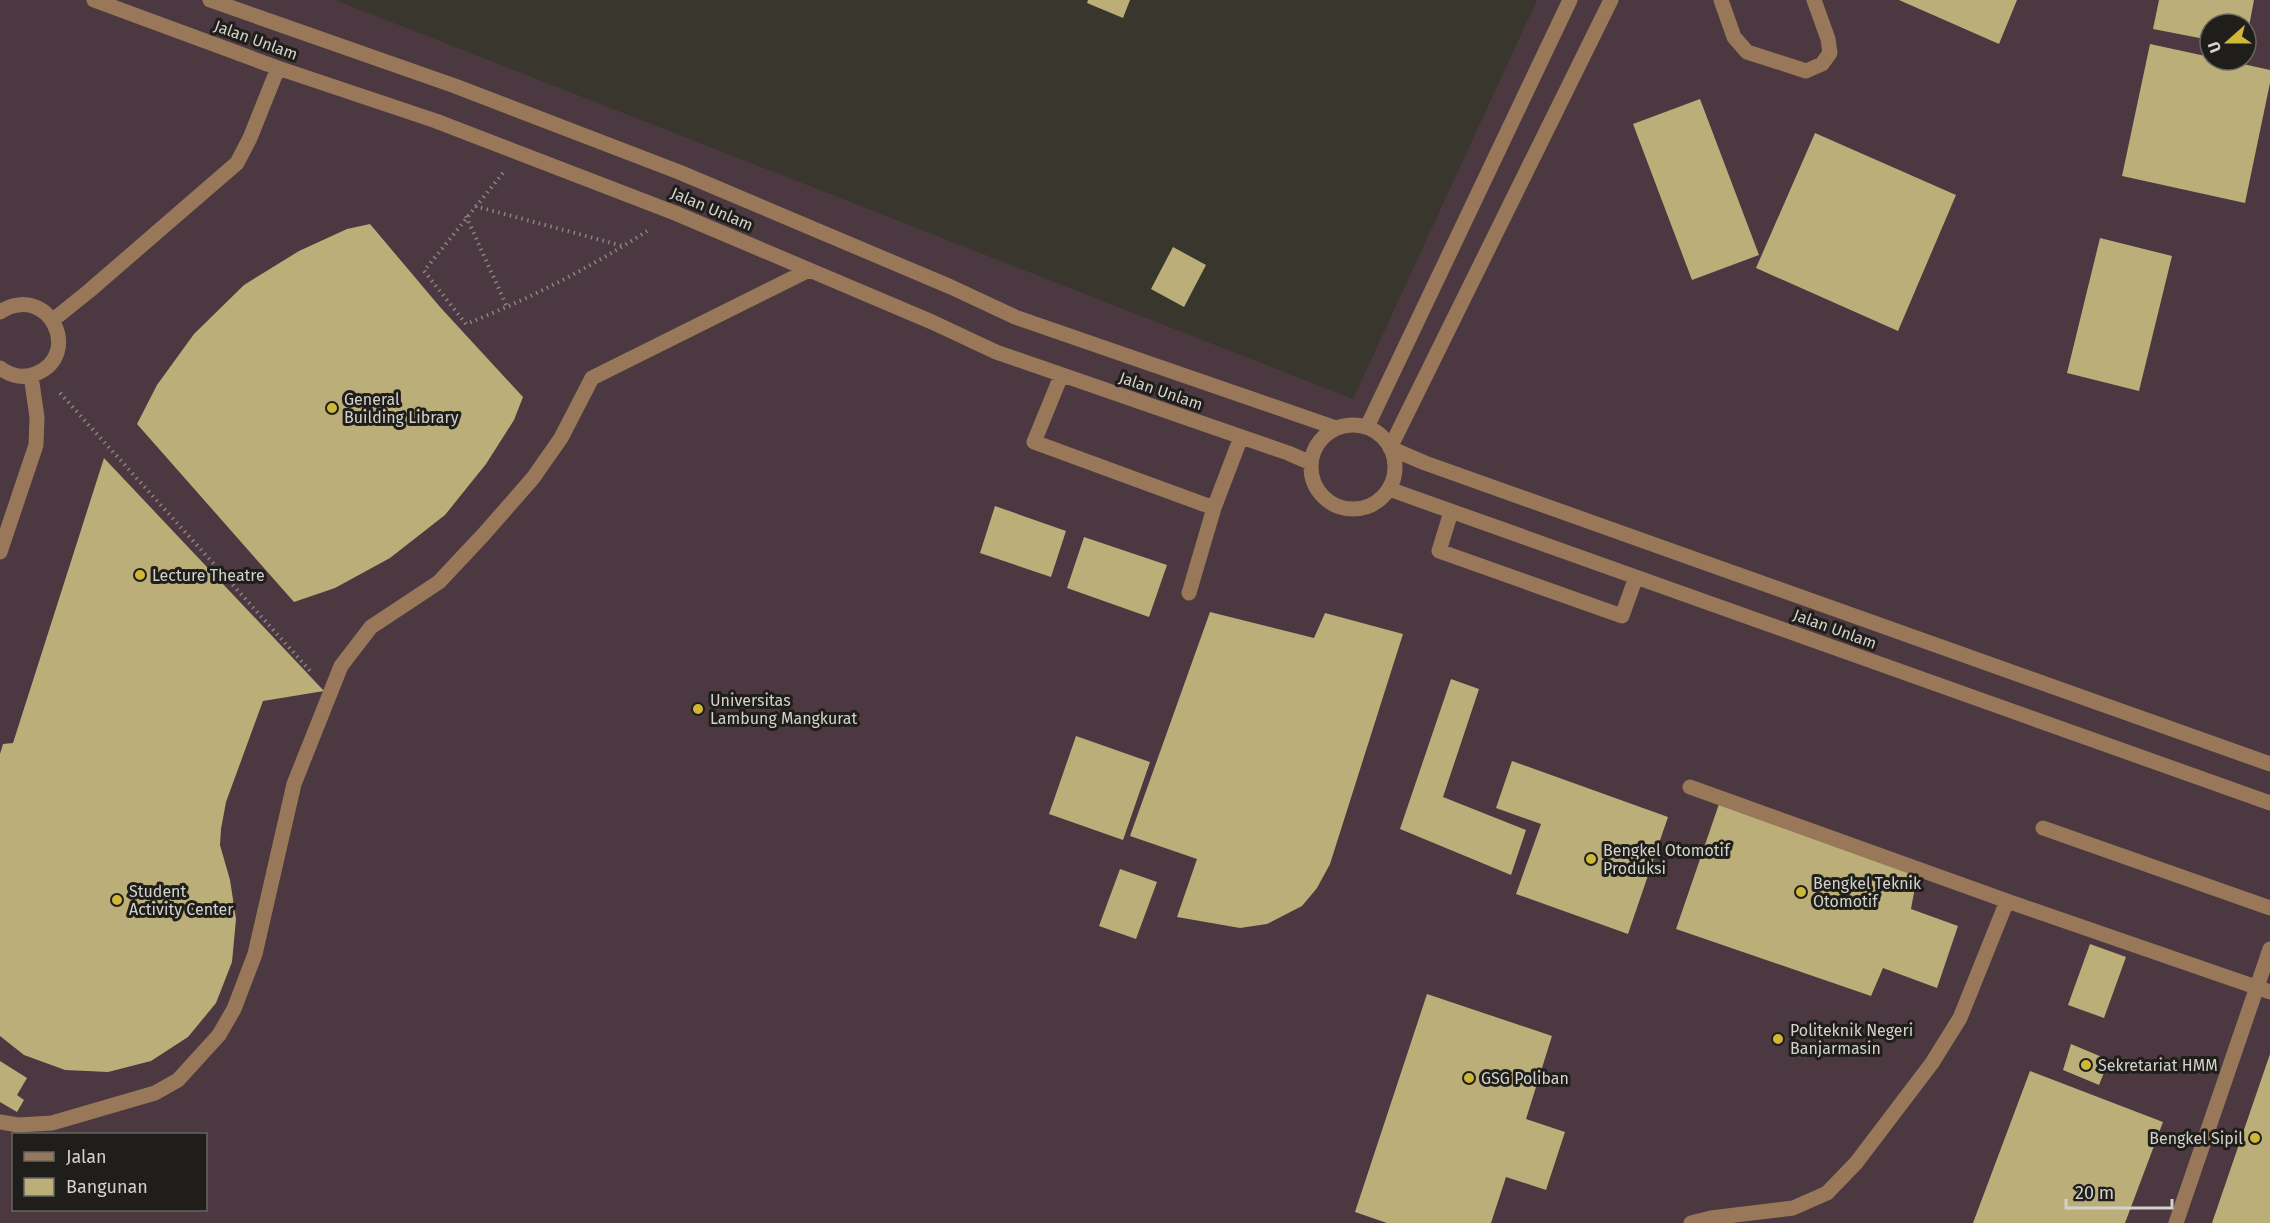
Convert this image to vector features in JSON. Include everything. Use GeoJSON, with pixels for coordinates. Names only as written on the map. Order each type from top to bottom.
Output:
{"type":"FeatureCollection","features":[{"type":"Feature","properties":{"kind":"lane","name":"Jalan Unlam"},"geometry":{"type":"LineString","coordinates":[[94,0],[278,68],[436,121],[675,213],[932,322],[996,352],[1311,463]]}},
{"type":"Feature","properties":{"kind":"lane","name":"Jalan Unlam"},"geometry":{"type":"LineString","coordinates":[[210,0],[455,86],[679,172],[951,287],[1015,317],[1336,428]]}},
{"type":"Feature","properties":{"kind":"lane"},"geometry":{"type":"LineString","coordinates":[[1367,427],[1570,0]]}},
{"type":"Feature","properties":{"kind":"lane"},"geometry":{"type":"LineString","coordinates":[[1390,448],[1611,0]]}},
{"type":"Feature","properties":{"kind":"lane"},"geometry":{"type":"LineString","coordinates":[[1720,0],[1734,37],[1748,52],[1806,71],[1822,64],[1830,53],[1828,39],[1814,0]]}},
{"type":"Feature","properties":{"kind":"lane"},"geometry":{"type":"LineString","coordinates":[[53,320],[237,163],[250,138],[278,68]]}},
{"type":"Feature","properties":{"kind":"lane"},"geometry":{"type":"LineString","coordinates":[[0,1122],[18,1125],[52,1123],[155,1093],[178,1080],[219,1035],[234,1010],[248,976],[294,784],[341,666],[371,627],[439,582],[533,478],[561,438],[592,378],[809,270]]}},
{"type":"Feature","properties":{"kind":"lane"},"geometry":{"type":"LineString","coordinates":[[0,312],[21,304],[44,311],[53,320],[59,342],[57,354],[51,364],[36,374],[19,377],[7,374],[0,368]]}},
{"type":"Feature","properties":{"kind":"lane"},"geometry":{"type":"LineString","coordinates":[[0,552],[36,445],[36,374]]}},
{"type":"Feature","properties":{"kind":"lane"},"geometry":{"type":"LineString","coordinates":[[1061,376],[1034,442],[1214,508]]}},
{"type":"Feature","properties":{"kind":"lane"},"geometry":{"type":"LineString","coordinates":[[1359,425],[1367,427],[1380,435],[1390,448],[1395,470],[1389,489],[1380,499],[1370,505],[1352,508],[1334,504],[1324,498],[1316,487],[1311,463],[1314,451],[1320,440],[1336,428],[1359,425]]}},
{"type":"Feature","properties":{"kind":"lane"},"geometry":{"type":"LineString","coordinates":[[1189,593],[1214,508],[1241,437]]}},
{"type":"Feature","properties":{"kind":"lane","name":"Jalan Unlam"},"geometry":{"type":"LineString","coordinates":[[1390,448],[1425,463],[2270,764]]}},
{"type":"Feature","properties":{"kind":"lane","name":"Jalan Unlam"},"geometry":{"type":"LineString","coordinates":[[1389,489],[2270,803]]}},
{"type":"Feature","properties":{"kind":"lane"},"geometry":{"type":"LineString","coordinates":[[1451,512],[1439,551],[1622,616],[1636,577]]}},
{"type":"Feature","properties":{"kind":"lane"},"geometry":{"type":"LineString","coordinates":[[1690,787],[2007,901],[2263,989]]}},
{"type":"Feature","properties":{"kind":"lane"},"geometry":{"type":"LineString","coordinates":[[2043,828],[2270,908]]}},
{"type":"Feature","properties":{"kind":"lane"},"geometry":{"type":"LineString","coordinates":[[1691,1223],[1711,1218],[1792,1208],[1827,1193],[1856,1163],[1925,1072],[1960,1018],[2007,901]]}},
{"type":"Feature","properties":{"kind":"lane"},"geometry":{"type":"LineString","coordinates":[[2176,1223],[2263,989],[2270,949]]}},
{"type":"Feature","properties":{"kind":"path"},"geometry":{"type":"LineString","coordinates":[[519,153],[424,271],[466,324],[507,307],[624,247],[675,213]]}},
{"type":"Feature","properties":{"kind":"path"},"geometry":{"type":"LineString","coordinates":[[475,206],[624,247]]}},
{"type":"Feature","properties":{"kind":"path"},"geometry":{"type":"LineString","coordinates":[[466,216],[507,307]]}},
{"type":"Feature","properties":{"kind":"path"},"geometry":{"type":"LineString","coordinates":[[36,374],[331,693]]}},
{"type":"Feature","properties":{"kind":"shaded area","name":"Universitas Lambung Mangkurat"},"geometry":{"type":"Polygon","coordinates":[[[0,0],[335,0],[1353,399],[1537,0],[2270,0],[2270,1223],[0,1223],[0,0]]]}},
{"type":"Feature","properties":{"kind":"building"},"geometry":{"type":"Polygon","coordinates":[[[1088,0],[1130,0],[1123,18],[1087,3],[1088,0]]]}},
{"type":"Feature","properties":{"kind":"building"},"geometry":{"type":"Polygon","coordinates":[[[1899,0],[2017,0],[1999,44],[1899,0]]]}},
{"type":"Feature","properties":{"kind":"building"},"geometry":{"type":"Polygon","coordinates":[[[2159,0],[2254,0],[2252,12],[2198,12],[2198,38],[2153,29],[2159,0]]]}},
{"type":"Feature","properties":{"kind":"building"},"geometry":{"type":"Polygon","coordinates":[[[2150,44],[2198,54],[2198,72],[2258,72],[2258,67],[2270,70],[2270,83],[2245,203],[2122,176],[2150,44]]]}},
{"type":"Feature","properties":{"kind":"building"},"geometry":{"type":"Polygon","coordinates":[[[1700,99],[1759,255],[1692,280],[1633,124],[1700,99]]]}},
{"type":"Feature","properties":{"kind":"building"},"geometry":{"type":"Polygon","coordinates":[[[1815,133],[1956,195],[1898,331],[1756,268],[1815,133]]]}},
{"type":"Feature","properties":{"kind":"building","name":"General Building Library"},"geometry":{"type":"Polygon","coordinates":[[[370,224],[440,307],[523,397],[514,420],[486,464],[445,515],[390,558],[335,588],[294,602],[137,424],[157,385],[194,334],[244,285],[299,251],[347,229],[370,224]]]}},
{"type":"Feature","properties":{"kind":"building"},"geometry":{"type":"Polygon","coordinates":[[[2100,238],[2172,256],[2139,391],[2067,373],[2100,238]]]}},
{"type":"Feature","properties":{"kind":"building"},"geometry":{"type":"Polygon","coordinates":[[[1173,247],[1206,265],[1184,307],[1151,289],[1173,247]]]}},
{"type":"Feature","properties":{"kind":"building","name":"Student Activity Center"},"geometry":{"type":"Polygon","coordinates":[[[104,458],[324,691],[263,701],[226,802],[220,845],[230,880],[236,919],[232,962],[216,1003],[188,1037],[151,1061],[108,1072],[65,1070],[24,1055],[0,1036],[0,754],[3,744],[13,743],[104,458]]]}},
{"type":"Feature","properties":{"kind":"building"},"geometry":{"type":"Polygon","coordinates":[[[995,506],[1066,531],[1051,577],[980,553],[995,506]]]}},
{"type":"Feature","properties":{"kind":"building"},"geometry":{"type":"Polygon","coordinates":[[[1084,537],[1167,565],[1149,617],[1067,588],[1084,537]]]}},
{"type":"Feature","properties":{"kind":"building"},"geometry":{"type":"Polygon","coordinates":[[[1210,612],[1314,638],[1325,613],[1403,634],[1330,864],[1317,888],[1302,906],[1267,924],[1240,928],[1177,917],[1197,859],[1130,836],[1210,612]]]}},
{"type":"Feature","properties":{"kind":"building"},"geometry":{"type":"Polygon","coordinates":[[[1451,679],[1479,689],[1443,797],[1526,830],[1511,875],[1400,829],[1451,679]]]}},
{"type":"Feature","properties":{"kind":"building"},"geometry":{"type":"Polygon","coordinates":[[[1076,736],[1150,762],[1123,840],[1049,814],[1076,736]]]}},
{"type":"Feature","properties":{"kind":"building","name":"Bengkel Otomotif Produksi"},"geometry":{"type":"Polygon","coordinates":[[[1512,761],[1668,817],[1628,934],[1516,894],[1541,824],[1496,808],[1512,761]]]}},
{"type":"Feature","properties":{"kind":"building","name":"Bengkel Teknik Otomotif"},"geometry":{"type":"Polygon","coordinates":[[[1719,804],[1917,876],[1911,909],[1958,926],[1937,988],[1883,968],[1871,996],[1676,929],[1719,804]]]}},
{"type":"Feature","properties":{"kind":"building"},"geometry":{"type":"Polygon","coordinates":[[[1120,869],[1157,882],[1136,939],[1099,926],[1120,869]]]}},
{"type":"Feature","properties":{"kind":"building"},"geometry":{"type":"Polygon","coordinates":[[[2090,944],[2126,957],[2104,1018],[2068,1005],[2090,944]]]}},
{"type":"Feature","properties":{"kind":"building","name":"GSG Poliban"},"geometry":{"type":"Polygon","coordinates":[[[1427,994],[1552,1036],[1526,1119],[1565,1132],[1546,1190],[1506,1177],[1491,1223],[1387,1223],[1355,1212],[1427,994]]]}},
{"type":"Feature","properties":{"kind":"building","name":"Sekretariat HMM"},"geometry":{"type":"Polygon","coordinates":[[[2071,1044],[2109,1060],[2099,1085],[2063,1070],[2071,1044]]]}},
{"type":"Feature","properties":{"kind":"building","name":"Bengkel Sipil"},"geometry":{"type":"Polygon","coordinates":[[[2270,1054],[2270,1223],[2212,1223],[2270,1054]]]}},
{"type":"Feature","properties":{"kind":"building"},"geometry":{"type":"Polygon","coordinates":[[[0,1061],[27,1078],[17,1095],[24,1100],[17,1112],[0,1102],[0,1061]]]}},
{"type":"Feature","properties":{"kind":"building"},"geometry":{"type":"Polygon","coordinates":[[[2030,1071],[2163,1122],[2125,1223],[1973,1223],[2030,1071]]]}},
{"type":"Feature","properties":{"kind":"place","name":"General Building Library"},"geometry":{"type":"Point","coordinates":[332,408]}},
{"type":"Feature","properties":{"kind":"place","name":"Lecture Theatre"},"geometry":{"type":"Point","coordinates":[140,575]}},
{"type":"Feature","properties":{"kind":"place","name":"Universitas Lambung Mangkurat"},"geometry":{"type":"Point","coordinates":[698,709]}},
{"type":"Feature","properties":{"kind":"place","name":"Bengkel Otomotif Produksi"},"geometry":{"type":"Point","coordinates":[1591,859]}},
{"type":"Feature","properties":{"kind":"place","name":"Bengkel Teknik Otomotif"},"geometry":{"type":"Point","coordinates":[1801,892]}},
{"type":"Feature","properties":{"kind":"place","name":"Student Activity Center"},"geometry":{"type":"Point","coordinates":[117,900]}},
{"type":"Feature","properties":{"kind":"place","name":"Politeknik Negeri Banjarmasin"},"geometry":{"type":"Point","coordinates":[1778,1039]}},
{"type":"Feature","properties":{"kind":"place","name":"Sekretariat HMM"},"geometry":{"type":"Point","coordinates":[2086,1065]}},
{"type":"Feature","properties":{"kind":"place","name":"GSG Poliban"},"geometry":{"type":"Point","coordinates":[1469,1078]}},
{"type":"Feature","properties":{"kind":"place","name":"Bengkel Sipil"},"geometry":{"type":"Point","coordinates":[2255,1138]}}]}
